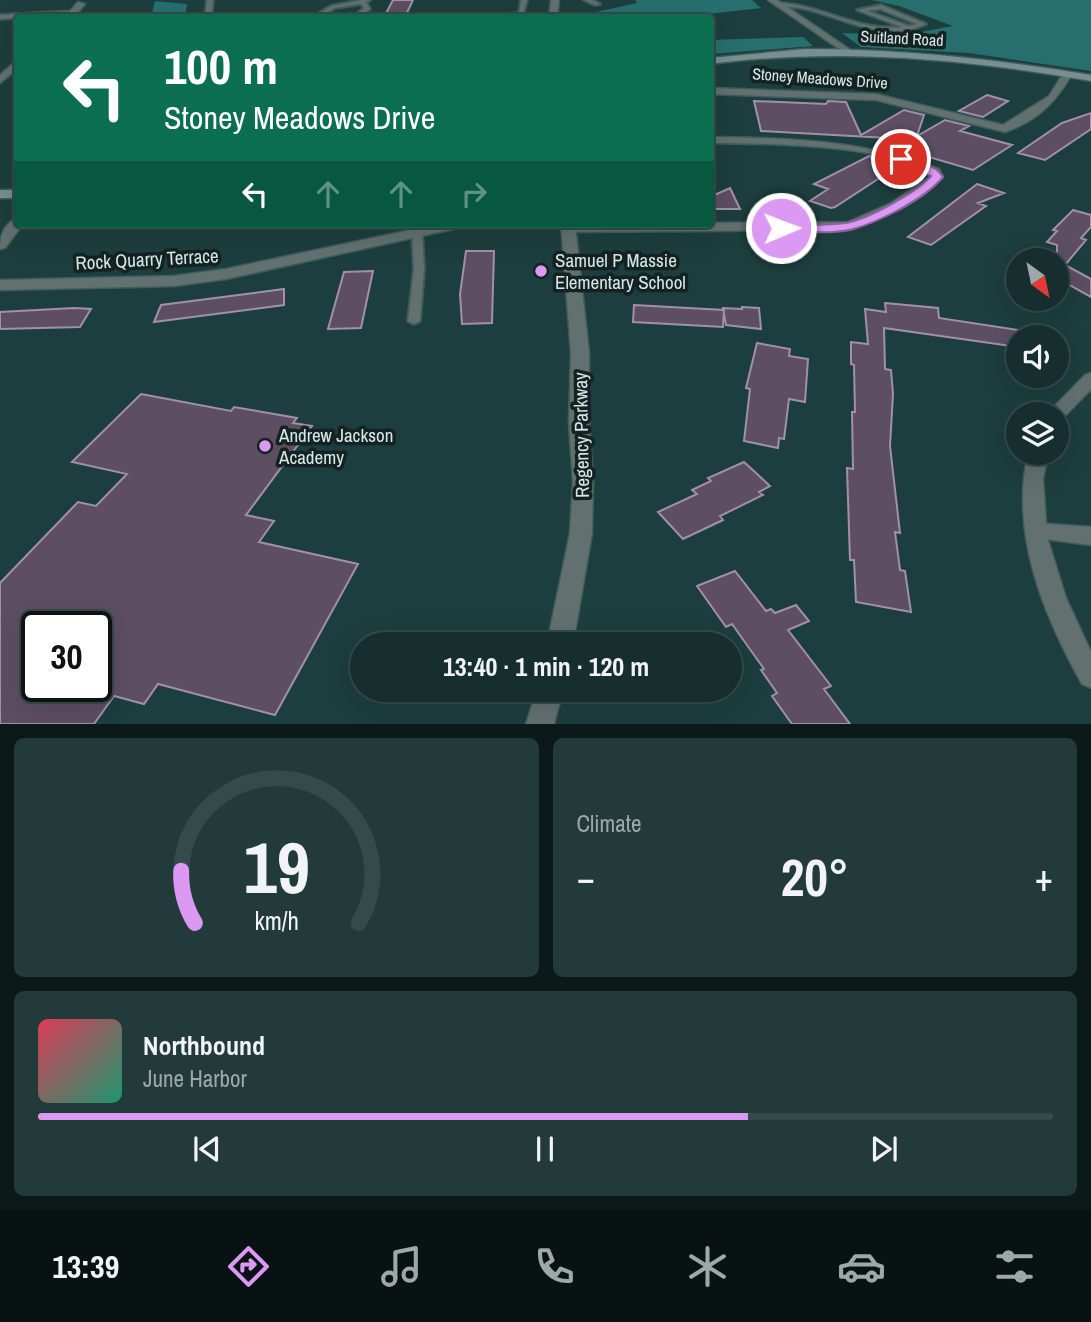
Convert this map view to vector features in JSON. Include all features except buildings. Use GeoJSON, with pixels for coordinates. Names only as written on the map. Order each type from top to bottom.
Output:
{"type":"FeatureCollection","features":[{"type":"Feature","properties":{"kind":"main road","name":"Suitland Road"},"geometry":{"type":"LineString","coordinates":[[714,61],[772,55],[851,53],[974,61],[1091,78]]}},
{"type":"Feature","properties":{"kind":"street"},"geometry":{"type":"LineString","coordinates":[[775,3],[851,53]]}},
{"type":"Feature","properties":{"kind":"street"},"geometry":{"type":"LineString","coordinates":[[72,14],[81,4]]}},
{"type":"Feature","properties":{"kind":"street"},"geometry":{"type":"LineString","coordinates":[[0,80],[14,66]]}},
{"type":"Feature","properties":{"kind":"street","name":"Stoney Meadows Drive"},"geometry":{"type":"LineString","coordinates":[[714,91],[876,97],[1005,130],[1053,98],[1067,74]]}},
{"type":"Feature","properties":{"kind":"street"},"geometry":{"type":"LineString","coordinates":[[714,140],[852,146],[935,172],[937,177],[928,186],[885,211],[850,226],[714,226]]}},
{"type":"Feature","properties":{"kind":"street"},"geometry":{"type":"LineString","coordinates":[[0,245],[14,227]]}},
{"type":"Feature","properties":{"kind":"street","name":"Rock Quarry Terrace"},"geometry":{"type":"LineString","coordinates":[[0,285],[174,281],[226,274],[438,228]]}},
{"type":"Feature","properties":{"kind":"street","name":"Regency Parkway"},"geometry":{"type":"LineString","coordinates":[[562,632],[581,533],[583,482],[579,423],[580,354],[568,228]]}},
{"type":"Feature","properties":{"kind":"street"},"geometry":{"type":"LineString","coordinates":[[1069,403],[1087,388]]}},
{"type":"Feature","properties":{"kind":"street"},"geometry":{"type":"LineString","coordinates":[[1034,465],[1031,512],[1050,588],[1076,652],[1091,676]]}},
{"type":"Feature","properties":{"kind":"street"},"geometry":{"type":"LineString","coordinates":[[1036,531],[1091,536]]}},
{"type":"Feature","properties":{"kind":"street"},"geometry":{"type":"LineString","coordinates":[[540,723],[546,702]]}},
{"type":"Feature","properties":{"kind":"lane"},"geometry":{"type":"LineString","coordinates":[[587,0],[597,4]]}},
{"type":"Feature","properties":{"kind":"lane"},"geometry":{"type":"LineString","coordinates":[[320,14],[333,7],[364,1]]}},
{"type":"Feature","properties":{"kind":"lane"},"geometry":{"type":"LineString","coordinates":[[775,3],[812,7],[867,28],[908,27],[923,24],[881,7],[860,10],[908,27]]}},
{"type":"Feature","properties":{"kind":"lane"},"geometry":{"type":"LineString","coordinates":[[414,321],[419,268],[417,232]]}},
{"type":"Feature","properties":{"kind":"shaded area"},"geometry":{"type":"Polygon","coordinates":[[[635,0],[752,0],[761,8],[708,14],[587,14],[637,3],[635,0]]]}},
{"type":"Feature","properties":{"kind":"shaded area"},"geometry":{"type":"Polygon","coordinates":[[[872,0],[1091,0],[1091,71],[969,53],[861,47],[842,33],[904,35],[953,26],[899,6],[872,0]]]}},
{"type":"Feature","properties":{"kind":"shaded area"},"geometry":{"type":"Polygon","coordinates":[[[155,1],[187,4],[185,14],[152,14],[155,1]]]}},
{"type":"Feature","properties":{"kind":"shaded area"},"geometry":{"type":"Polygon","coordinates":[[[803,37],[813,46],[714,54],[714,40],[803,37]]]}},
{"type":"Feature","properties":{"kind":"place","name":"Samuel P Massie Elementary School"},"geometry":{"type":"Point","coordinates":[541,271]}},
{"type":"Feature","properties":{"kind":"place","name":"Andrew Jackson Academy"},"geometry":{"type":"Point","coordinates":[265,446]}},
{"type":"Feature","properties":{"kind":"route"},"geometry":{"type":"LineString","coordinates":[[781,228],[835,228],[869,220],[928,186],[937,177],[935,172],[901,159]]}}]}
